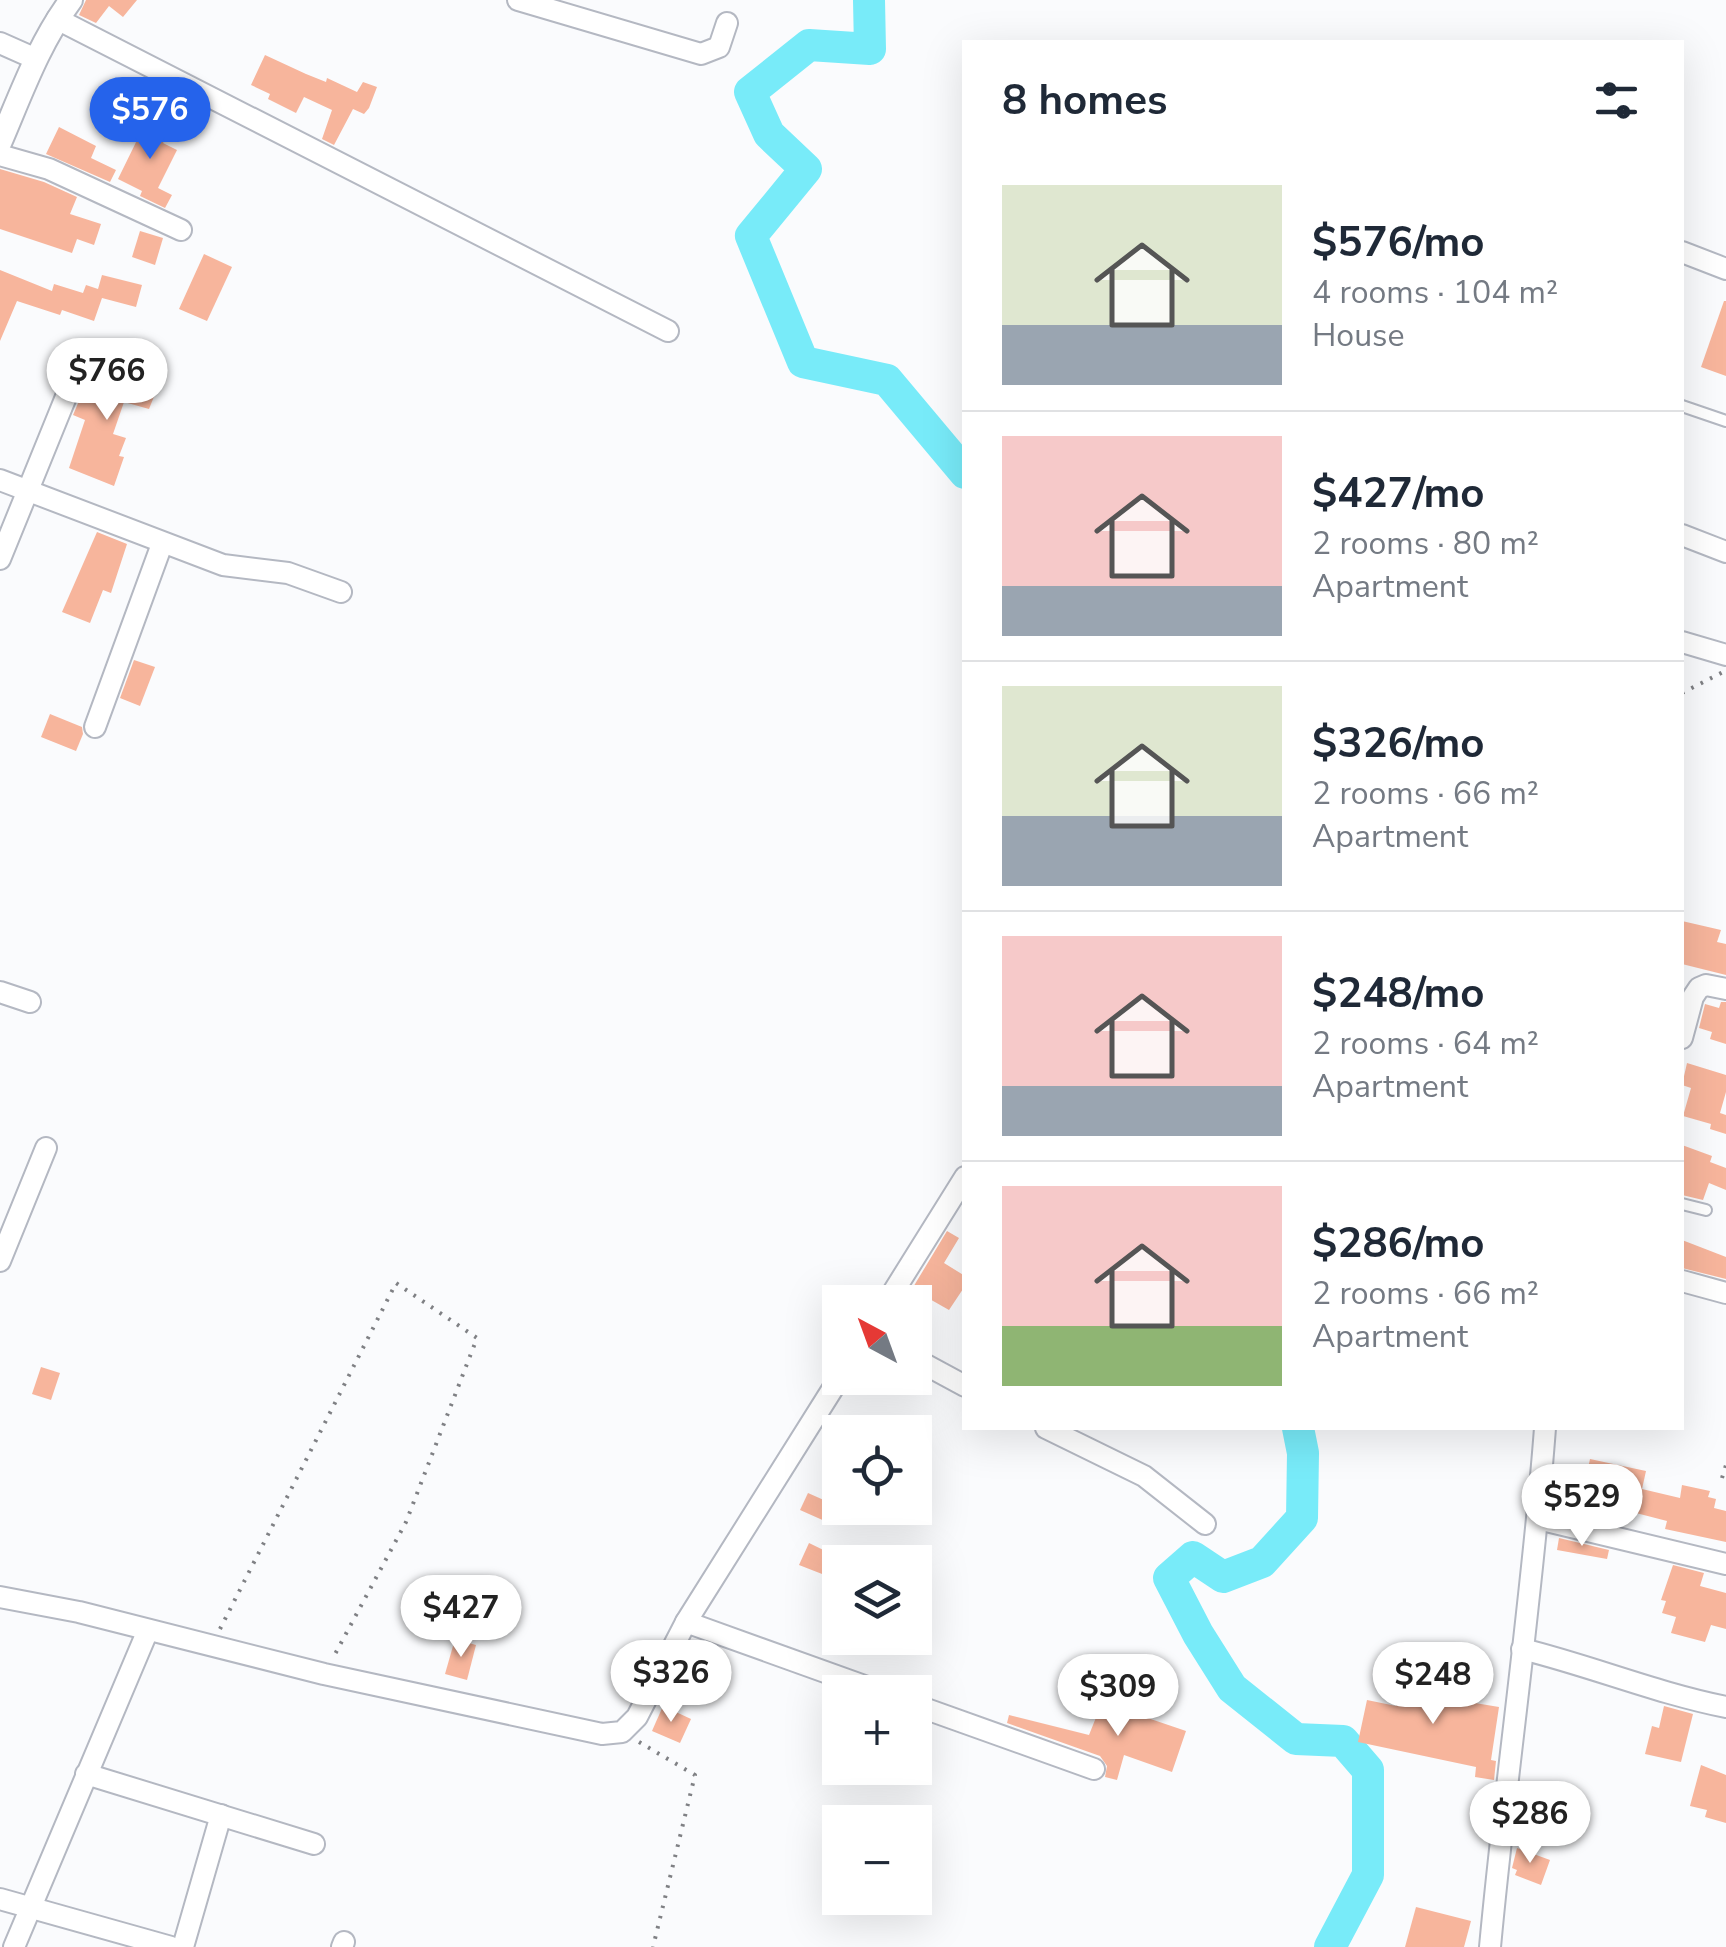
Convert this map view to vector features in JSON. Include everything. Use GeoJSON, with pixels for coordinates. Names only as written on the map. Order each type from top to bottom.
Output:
{"type":"FeatureCollection","features":[{"type":"Feature","properties":{"kind":"street"},"geometry":{"type":"LineString","coordinates":[[518,0],[701,54],[719,47],[726,23]]}},
{"type":"Feature","properties":{"kind":"street"},"geometry":{"type":"LineString","coordinates":[[0,143],[36,60],[64,10],[668,331]]}},
{"type":"Feature","properties":{"kind":"street"},"geometry":{"type":"LineString","coordinates":[[0,43],[36,60]]}},
{"type":"Feature","properties":{"kind":"street"},"geometry":{"type":"LineString","coordinates":[[0,155],[48,170],[182,230]]}},
{"type":"Feature","properties":{"kind":"street"},"geometry":{"type":"LineString","coordinates":[[1684,253],[1726,269]]}},
{"type":"Feature","properties":{"kind":"street"},"geometry":{"type":"LineString","coordinates":[[0,559],[83,354]]}},
{"type":"Feature","properties":{"kind":"street"},"geometry":{"type":"LineString","coordinates":[[0,480],[232,568],[288,573],[341,592]]}},
{"type":"Feature","properties":{"kind":"street"},"geometry":{"type":"LineString","coordinates":[[1684,536],[1726,552]]}},
{"type":"Feature","properties":{"kind":"street"},"geometry":{"type":"LineString","coordinates":[[96,727],[162,544]]}},
{"type":"Feature","properties":{"kind":"street"},"geometry":{"type":"LineString","coordinates":[[1684,643],[1726,655]]}},
{"type":"Feature","properties":{"kind":"street"},"geometry":{"type":"LineString","coordinates":[[1684,1031],[1699,988],[1726,988]]}},
{"type":"Feature","properties":{"kind":"street"},"geometry":{"type":"LineString","coordinates":[[0,992],[30,1002]]}},
{"type":"Feature","properties":{"kind":"street"},"geometry":{"type":"LineString","coordinates":[[0,1261],[46,1148]]}},
{"type":"Feature","properties":{"kind":"street"},"geometry":{"type":"LineString","coordinates":[[898,1285],[962,1182]]}},
{"type":"Feature","properties":{"kind":"street"},"geometry":{"type":"LineString","coordinates":[[1684,1281],[1726,1293]]}},
{"type":"Feature","properties":{"kind":"street"},"geometry":{"type":"LineString","coordinates":[[932,1368],[962,1384]]}},
{"type":"Feature","properties":{"kind":"street"},"geometry":{"type":"LineString","coordinates":[[0,1597],[324,1674],[602,1734],[622,1732],[637,1717],[686,1622],[829,1395]]}},
{"type":"Feature","properties":{"kind":"street"},"geometry":{"type":"LineString","coordinates":[[1050,1430],[1144,1476],[1205,1524]]}},
{"type":"Feature","properties":{"kind":"street"},"geometry":{"type":"LineString","coordinates":[[1490,1947],[1506,1776],[1538,1519],[1544,1430]]}},
{"type":"Feature","properties":{"kind":"street"},"geometry":{"type":"LineString","coordinates":[[1538,1519],[1726,1564]]}},
{"type":"Feature","properties":{"kind":"street"},"geometry":{"type":"LineString","coordinates":[[686,1622],[834,1675]]}},
{"type":"Feature","properties":{"kind":"street"},"geometry":{"type":"LineString","coordinates":[[14,1947],[148,1630]]}},
{"type":"Feature","properties":{"kind":"street"},"geometry":{"type":"LineString","coordinates":[[1522,1649],[1580,1664],[1626,1682],[1726,1707]]}},
{"type":"Feature","properties":{"kind":"street"},"geometry":{"type":"LineString","coordinates":[[932,1710],[1094,1769]]}},
{"type":"Feature","properties":{"kind":"street"},"geometry":{"type":"LineString","coordinates":[[86,1774],[314,1844]]}},
{"type":"Feature","properties":{"kind":"street"},"geometry":{"type":"LineString","coordinates":[[183,1947],[221,1816]]}},
{"type":"Feature","properties":{"kind":"street"},"geometry":{"type":"LineString","coordinates":[[0,1899],[171,1947]]}},
{"type":"Feature","properties":{"kind":"lane"},"geometry":{"type":"LineString","coordinates":[[1684,407],[1726,421]]}},
{"type":"Feature","properties":{"kind":"lane"},"geometry":{"type":"LineString","coordinates":[[1684,1204],[1706,1210]]}},
{"type":"Feature","properties":{"kind":"path"},"geometry":{"type":"LineString","coordinates":[[1684,692],[1726,670]]}},
{"type":"Feature","properties":{"kind":"path"},"geometry":{"type":"LineString","coordinates":[[212,1646],[396,1283],[478,1338],[406,1522],[324,1674]]}},
{"type":"Feature","properties":{"kind":"path"},"geometry":{"type":"LineString","coordinates":[[1722,1478],[1726,1465]]}},
{"type":"Feature","properties":{"kind":"path"},"geometry":{"type":"LineString","coordinates":[[622,1732],[695,1775],[653,1947]]}},
{"type":"Feature","properties":{"kind":"building"},"geometry":{"type":"Polygon","coordinates":[[[86,0],[137,0],[123,17],[109,6],[96,23],[79,15],[86,0]]]}},
{"type":"Feature","properties":{"kind":"building"},"geometry":{"type":"Polygon","coordinates":[[[265,55],[357,92],[363,82],[377,87],[369,108],[364,114],[353,109],[334,145],[322,139],[332,110],[304,97],[296,113],[251,85],[265,55]]]}},
{"type":"Feature","properties":{"kind":"building"},"geometry":{"type":"Polygon","coordinates":[[[144,115],[171,128],[163,143],[177,150],[158,188],[172,195],[165,208],[118,179],[141,132],[137,130],[144,115]]]}},
{"type":"Feature","properties":{"kind":"building"},"geometry":{"type":"Polygon","coordinates":[[[59,127],[96,146],[91,158],[116,170],[110,182],[46,154],[59,127]]]}},
{"type":"Feature","properties":{"kind":"building"},"geometry":{"type":"Polygon","coordinates":[[[0,169],[77,197],[70,214],[101,224],[94,245],[77,239],[72,253],[0,229],[0,169]]]}},
{"type":"Feature","properties":{"kind":"building"},"geometry":{"type":"Polygon","coordinates":[[[140,231],[163,238],[155,265],[132,257],[140,231]]]}},
{"type":"Feature","properties":{"kind":"building"},"geometry":{"type":"Polygon","coordinates":[[[204,254],[232,267],[207,321],[179,309],[204,254]]]}},
{"type":"Feature","properties":{"kind":"building"},"geometry":{"type":"Polygon","coordinates":[[[0,270],[52,291],[54,284],[83,293],[86,285],[98,289],[102,275],[142,285],[136,307],[102,298],[94,321],[17,301],[0,341],[0,270]]]}},
{"type":"Feature","properties":{"kind":"building"},"geometry":{"type":"Polygon","coordinates":[[[1726,301],[1726,376],[1701,367],[1726,301]]]}},
{"type":"Feature","properties":{"kind":"building"},"geometry":{"type":"Polygon","coordinates":[[[98,368],[159,384],[149,409],[124,402],[113,434],[126,438],[114,486],[69,468],[85,420],[73,415],[98,368]]]}},
{"type":"Feature","properties":{"kind":"building"},"geometry":{"type":"Polygon","coordinates":[[[97,532],[127,544],[111,593],[103,590],[90,623],[62,612],[97,532]]]}},
{"type":"Feature","properties":{"kind":"building"},"geometry":{"type":"Polygon","coordinates":[[[134,660],[155,667],[140,706],[120,698],[134,660]]]}},
{"type":"Feature","properties":{"kind":"building"},"geometry":{"type":"Polygon","coordinates":[[[50,714],[82,727],[76,751],[41,737],[50,714]]]}},
{"type":"Feature","properties":{"kind":"building"},"geometry":{"type":"Polygon","coordinates":[[[1684,921],[1721,930],[1717,942],[1726,944],[1726,975],[1684,964],[1684,921]]]}},
{"type":"Feature","properties":{"kind":"building"},"geometry":{"type":"Polygon","coordinates":[[[1721,1002],[1726,1002],[1726,1044],[1710,1039],[1712,1032],[1699,1028],[1705,1004],[1719,1008],[1721,1002]]]}},
{"type":"Feature","properties":{"kind":"building"},"geometry":{"type":"Polygon","coordinates":[[[1687,1063],[1726,1075],[1720,1113],[1726,1115],[1726,1134],[1710,1129],[1711,1124],[1684,1116],[1691,1088],[1684,1086],[1687,1063]]]}},
{"type":"Feature","properties":{"kind":"building"},"geometry":{"type":"Polygon","coordinates":[[[1684,1146],[1712,1156],[1710,1162],[1726,1168],[1726,1190],[1709,1183],[1703,1200],[1684,1195],[1684,1146]]]}},
{"type":"Feature","properties":{"kind":"building"},"geometry":{"type":"Polygon","coordinates":[[[947,1231],[959,1238],[944,1263],[962,1274],[962,1290],[949,1310],[932,1300],[932,1285],[914,1285],[947,1231]]]}},
{"type":"Feature","properties":{"kind":"building"},"geometry":{"type":"Polygon","coordinates":[[[1684,1241],[1726,1257],[1726,1279],[1684,1268],[1684,1241]]]}},
{"type":"Feature","properties":{"kind":"building"},"geometry":{"type":"Polygon","coordinates":[[[41,1367],[60,1373],[51,1400],[32,1394],[41,1367]]]}},
{"type":"Feature","properties":{"kind":"building"},"geometry":{"type":"Polygon","coordinates":[[[1590,1459],[1646,1471],[1642,1489],[1680,1498],[1682,1485],[1710,1491],[1708,1497],[1716,1499],[1714,1508],[1726,1511],[1726,1542],[1665,1529],[1667,1521],[1636,1513],[1622,1512],[1621,1516],[1592,1510],[1600,1476],[1587,1473],[1590,1459]]]}},
{"type":"Feature","properties":{"kind":"building"},"geometry":{"type":"Polygon","coordinates":[[[808,1493],[822,1499],[822,1520],[800,1510],[808,1493]]]}},
{"type":"Feature","properties":{"kind":"building"},"geometry":{"type":"Polygon","coordinates":[[[1559,1538],[1609,1550],[1607,1559],[1557,1550],[1559,1538]]]}},
{"type":"Feature","properties":{"kind":"building"},"geometry":{"type":"Polygon","coordinates":[[[809,1543],[822,1549],[822,1574],[799,1565],[809,1543]]]}},
{"type":"Feature","properties":{"kind":"building"},"geometry":{"type":"Polygon","coordinates":[[[1673,1565],[1704,1573],[1700,1586],[1726,1593],[1726,1629],[1711,1625],[1705,1642],[1671,1633],[1676,1617],[1662,1613],[1666,1601],[1661,1600],[1673,1565]]]}},
{"type":"Feature","properties":{"kind":"building"},"geometry":{"type":"Polygon","coordinates":[[[455,1639],[476,1645],[467,1680],[445,1674],[455,1639]]]}},
{"type":"Feature","properties":{"kind":"building"},"geometry":{"type":"Polygon","coordinates":[[[1404,1668],[1425,1672],[1421,1694],[1499,1707],[1491,1760],[1496,1761],[1494,1780],[1475,1777],[1476,1767],[1358,1742],[1367,1700],[1396,1706],[1404,1668]]]}},
{"type":"Feature","properties":{"kind":"building"},"geometry":{"type":"Polygon","coordinates":[[[1101,1705],[1186,1731],[1172,1772],[1124,1755],[1117,1780],[1105,1777],[1107,1766],[1100,1756],[1007,1723],[1009,1715],[1089,1735],[1101,1705]]]}},
{"type":"Feature","properties":{"kind":"building"},"geometry":{"type":"Polygon","coordinates":[[[663,1706],[691,1719],[680,1743],[652,1731],[663,1706]]]}},
{"type":"Feature","properties":{"kind":"building"},"geometry":{"type":"Polygon","coordinates":[[[1664,1706],[1693,1714],[1681,1762],[1645,1754],[1652,1726],[1659,1728],[1664,1706]]]}},
{"type":"Feature","properties":{"kind":"building"},"geometry":{"type":"Polygon","coordinates":[[[1701,1765],[1726,1775],[1726,1823],[1705,1817],[1707,1810],[1690,1806],[1701,1765]]]}},
{"type":"Feature","properties":{"kind":"building"},"geometry":{"type":"Polygon","coordinates":[[[1517,1848],[1550,1860],[1541,1885],[1515,1875],[1517,1870],[1512,1868],[1517,1848]]]}},
{"type":"Feature","properties":{"kind":"building"},"geometry":{"type":"Polygon","coordinates":[[[1416,1907],[1471,1921],[1464,1947],[1405,1947],[1416,1907]]]}},
{"type":"Feature","properties":{"kind":"waterway"},"geometry":{"type":"LineString","coordinates":[[869,0],[870,49],[809,45],[750,92],[769,134],[806,169],[751,236],[803,362],[887,380],[962,469]]}},
{"type":"Feature","properties":{"kind":"waterway"},"geometry":{"type":"LineString","coordinates":[[1298,1430],[1303,1453],[1302,1518],[1262,1562],[1223,1577],[1193,1557],[1169,1578],[1232,1688],[1296,1739],[1343,1741],[1368,1770],[1368,1875],[1330,1947]]}}]}
